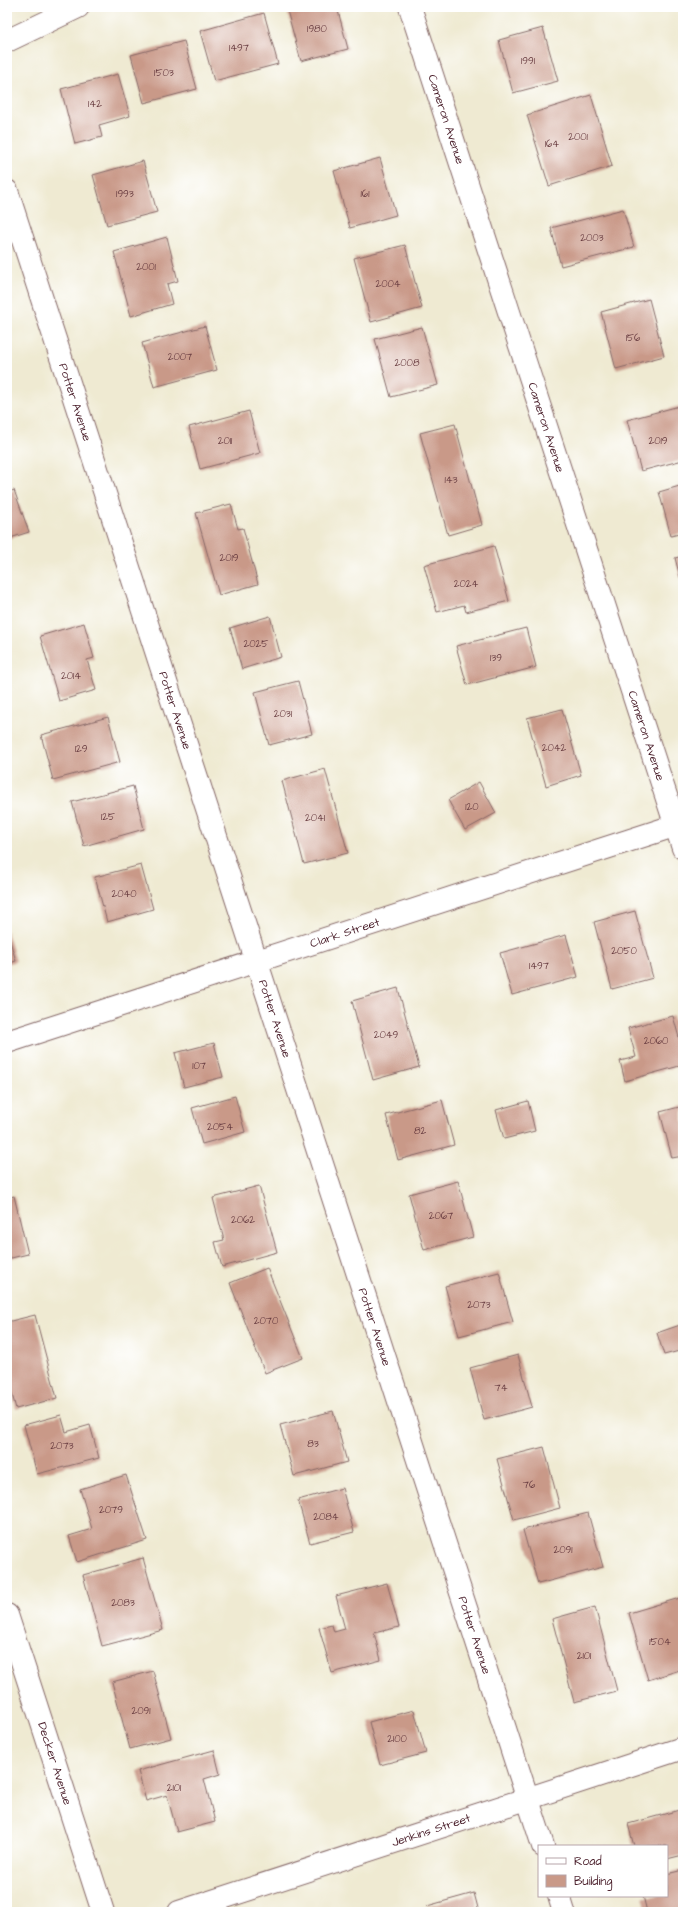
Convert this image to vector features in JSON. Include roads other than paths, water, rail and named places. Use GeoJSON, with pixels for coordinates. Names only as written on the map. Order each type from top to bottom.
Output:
{"type":"FeatureCollection","features":[{"type":"Feature","properties":{"kind":"street"},"geometry":{"type":"LineString","coordinates":[[7,41],[78,7]]}},
{"type":"Feature","properties":{"kind":"street","name":"Cameron Avenue"},"geometry":{"type":"LineString","coordinates":[[410,7],[679,825],[683,848]]}},
{"type":"Feature","properties":{"kind":"street","name":"Potter Avenue"},"geometry":{"type":"LineString","coordinates":[[7,192],[543,1845]]}},
{"type":"Feature","properties":{"kind":"street","name":"Clark Street"},"geometry":{"type":"LineString","coordinates":[[7,1042],[679,825]]}},
{"type":"Feature","properties":{"kind":"street","name":"Decker Avenue"},"geometry":{"type":"LineString","coordinates":[[7,1615],[103,1912]]}},
{"type":"Feature","properties":{"kind":"street","name":"Jenkins Street"},"geometry":{"type":"LineString","coordinates":[[179,1912],[683,1748]]}},
{"type":"Feature","properties":{"kind":"street"},"geometry":{"type":"LineString","coordinates":[[559,1897],[564,1912]]}}]}
